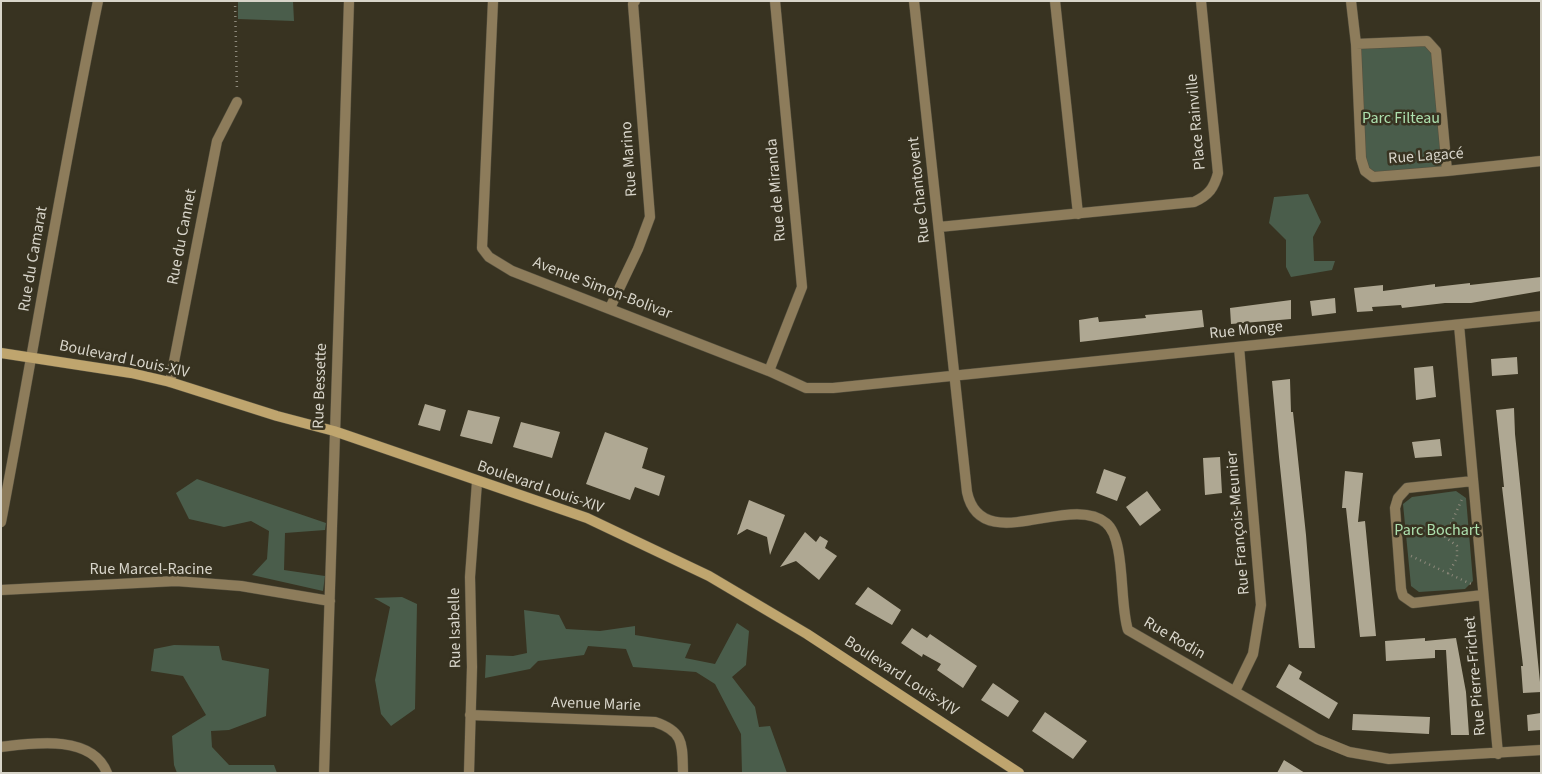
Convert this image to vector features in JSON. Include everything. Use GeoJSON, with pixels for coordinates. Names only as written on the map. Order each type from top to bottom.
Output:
{"type":"FeatureCollection","features":[{"type":"Feature","properties":{"kind":"main road","name":"Boulevard Louis-XIV"},"geometry":{"type":"LineString","coordinates":[[1,353],[33,356],[170,382],[277,416],[334,431],[477,482],[587,518],[709,576],[807,634],[1019,773]]}},
{"type":"Feature","properties":{"kind":"street","name":"Rue du Camarat"},"geometry":{"type":"LineString","coordinates":[[1,522],[33,356],[56,214],[98,1]]}},
{"type":"Feature","properties":{"kind":"street","name":"Rue Bessette"},"geometry":{"type":"LineString","coordinates":[[324,773],[349,1]]}},
{"type":"Feature","properties":{"kind":"street","name":"Avenue Simon-Bolivar"},"geometry":{"type":"LineString","coordinates":[[493,1],[482,248],[489,257],[512,271],[769,371],[806,388],[833,388],[955,376]]}},
{"type":"Feature","properties":{"kind":"street","name":"Rue Marino"},"geometry":{"type":"LineString","coordinates":[[610,308],[638,250],[650,217],[633,4],[635,1]]}},
{"type":"Feature","properties":{"kind":"street","name":"Rue de Miranda"},"geometry":{"type":"LineString","coordinates":[[769,371],[802,287],[775,1]]}},
{"type":"Feature","properties":{"kind":"street","name":"Rue Chantovent"},"geometry":{"type":"LineString","coordinates":[[914,1],[955,376]]}},
{"type":"Feature","properties":{"kind":"street"},"geometry":{"type":"LineString","coordinates":[[1055,1],[1078,214]]}},
{"type":"Feature","properties":{"kind":"street","name":"Place Rainville"},"geometry":{"type":"LineString","coordinates":[[939,227],[1194,202],[1204,197],[1215,184],[1218,173],[1201,1]]}},
{"type":"Feature","properties":{"kind":"street","name":"Rue Lagacé"},"geometry":{"type":"LineString","coordinates":[[1352,1],[1356,44],[1361,158],[1364,171],[1373,176],[1448,171],[1541,161]]}},
{"type":"Feature","properties":{"kind":"street"},"geometry":{"type":"LineString","coordinates":[[1356,44],[1427,41],[1436,50],[1448,171]]}},
{"type":"Feature","properties":{"kind":"street","name":"Rue du Cannet"},"geometry":{"type":"LineString","coordinates":[[170,382],[217,141],[237,102]]}},
{"type":"Feature","properties":{"kind":"street","name":"Rue Monge"},"geometry":{"type":"LineString","coordinates":[[955,376],[1541,316]]}},
{"type":"Feature","properties":{"kind":"street","name":"Rue Pierre-Frichet"},"geometry":{"type":"LineString","coordinates":[[1459,325],[1498,754]]}},
{"type":"Feature","properties":{"kind":"street","name":"Rue François-Meunier"},"geometry":{"type":"LineString","coordinates":[[1235,691],[1254,654],[1261,605],[1239,347]]}},
{"type":"Feature","properties":{"kind":"street","name":"Rue Rodin"},"geometry":{"type":"LineString","coordinates":[[955,376],[969,503],[977,514],[989,520],[1003,523],[1081,514],[1095,517],[1107,523],[1118,544],[1122,607],[1128,630],[1317,739],[1349,752],[1389,759],[1541,750]]}},
{"type":"Feature","properties":{"kind":"street","name":"Rue Pierre-Frichet"},"geometry":{"type":"LineString","coordinates":[[1473,481],[1408,488],[1398,498],[1395,508],[1398,550],[1403,596],[1413,602],[1483,592]]}},
{"type":"Feature","properties":{"kind":"street","name":"Rue Isabelle"},"geometry":{"type":"LineString","coordinates":[[469,773],[472,667],[470,577],[477,482]]}},
{"type":"Feature","properties":{"kind":"street","name":"Rue Marcel-Racine"},"geometry":{"type":"LineString","coordinates":[[1,590],[176,582],[241,586],[330,601]]}},
{"type":"Feature","properties":{"kind":"street","name":"Avenue Marie"},"geometry":{"type":"LineString","coordinates":[[470,715],[656,722],[669,727],[677,733],[681,743],[683,773]]}},
{"type":"Feature","properties":{"kind":"street"},"geometry":{"type":"LineString","coordinates":[[1,747],[45,742],[73,746],[92,755],[103,764],[107,773]]}},
{"type":"Feature","properties":{"kind":"path"},"geometry":{"type":"LineString","coordinates":[[235,1],[237,102]]}},
{"type":"Feature","properties":{"kind":"path"},"geometry":{"type":"LineString","coordinates":[[1448,574],[1457,558],[1457,546],[1445,537],[1464,494],[1473,481]]}},
{"type":"Feature","properties":{"kind":"path"},"geometry":{"type":"LineString","coordinates":[[1398,550],[1483,592]]}},
{"type":"Feature","properties":{"kind":"green space"},"geometry":{"type":"Polygon","coordinates":[[[238,1],[293,1],[294,21],[238,19],[238,1]]]}},
{"type":"Feature","properties":{"kind":"green space","name":"Parc Filteau"},"geometry":{"type":"Polygon","coordinates":[[[1427,41],[1436,51],[1447,171],[1394,174],[1365,171],[1356,44],[1427,41]]]}},
{"type":"Feature","properties":{"kind":"green space"},"geometry":{"type":"Polygon","coordinates":[[[1308,194],[1321,222],[1313,237],[1314,261],[1335,261],[1332,270],[1291,277],[1286,267],[1286,240],[1269,223],[1274,197],[1308,194]]]}},
{"type":"Feature","properties":{"kind":"green space"},"geometry":{"type":"Polygon","coordinates":[[[197,479],[326,523],[325,530],[285,533],[284,570],[325,576],[323,591],[252,575],[267,559],[269,531],[251,521],[224,527],[189,519],[176,493],[197,479]]]}},
{"type":"Feature","properties":{"kind":"green space","name":"Parc Bochart"},"geometry":{"type":"Polygon","coordinates":[[[1456,491],[1466,498],[1473,581],[1465,589],[1419,592],[1411,586],[1403,504],[1412,497],[1456,491]]]}},
{"type":"Feature","properties":{"kind":"green space"},"geometry":{"type":"Polygon","coordinates":[[[402,597],[417,604],[415,709],[391,726],[381,714],[375,680],[390,607],[374,598],[402,597]]]}},
{"type":"Feature","properties":{"kind":"green space"},"geometry":{"type":"Polygon","coordinates":[[[524,610],[559,615],[566,629],[600,631],[635,626],[635,635],[691,644],[685,658],[715,664],[737,623],[749,631],[746,665],[732,677],[755,707],[759,727],[770,726],[787,773],[742,773],[741,734],[715,684],[696,672],[633,667],[626,649],[588,646],[584,655],[538,661],[530,669],[485,678],[486,655],[513,656],[527,653],[524,610]]]}},
{"type":"Feature","properties":{"kind":"green space"},"geometry":{"type":"Polygon","coordinates":[[[174,645],[219,646],[222,660],[269,669],[266,716],[229,730],[211,731],[212,747],[229,765],[274,765],[277,773],[177,773],[174,765],[172,736],[206,715],[183,676],[151,671],[154,649],[174,645]]]}},
{"type":"Feature","properties":{"kind":"building"},"geometry":{"type":"Polygon","coordinates":[[[1541,277],[1541,291],[1471,303],[1445,303],[1402,308],[1401,305],[1372,307],[1373,311],[1357,312],[1354,288],[1383,285],[1383,291],[1435,284],[1435,287],[1470,283],[1470,285],[1541,277]]]}},
{"type":"Feature","properties":{"kind":"building"},"geometry":{"type":"Polygon","coordinates":[[[1335,298],[1336,313],[1312,316],[1310,301],[1335,298]]]}},
{"type":"Feature","properties":{"kind":"building"},"geometry":{"type":"Polygon","coordinates":[[[1291,300],[1291,319],[1231,324],[1230,308],[1291,300]]]}},
{"type":"Feature","properties":{"kind":"building"},"geometry":{"type":"Polygon","coordinates":[[[1202,310],[1204,327],[1080,342],[1079,320],[1098,317],[1099,322],[1146,318],[1145,315],[1202,310]]]}},
{"type":"Feature","properties":{"kind":"building"},"geometry":{"type":"Polygon","coordinates":[[[1517,357],[1518,374],[1492,376],[1491,359],[1517,357]]]}},
{"type":"Feature","properties":{"kind":"building"},"geometry":{"type":"Polygon","coordinates":[[[1433,366],[1436,397],[1416,400],[1414,368],[1433,366]]]}},
{"type":"Feature","properties":{"kind":"building"},"geometry":{"type":"Polygon","coordinates":[[[1290,379],[1291,412],[1293,412],[1306,535],[1315,648],[1299,648],[1279,457],[1272,381],[1290,379]]]}},
{"type":"Feature","properties":{"kind":"building"},"geometry":{"type":"Polygon","coordinates":[[[425,404],[446,410],[440,431],[418,425],[425,404]]]}},
{"type":"Feature","properties":{"kind":"building"},"geometry":{"type":"Polygon","coordinates":[[[1514,408],[1541,692],[1523,693],[1521,666],[1523,666],[1502,487],[1504,487],[1496,410],[1514,408]]]}},
{"type":"Feature","properties":{"kind":"building"},"geometry":{"type":"Polygon","coordinates":[[[468,410],[500,417],[492,444],[460,436],[468,410]]]}},
{"type":"Feature","properties":{"kind":"building"},"geometry":{"type":"Polygon","coordinates":[[[521,422],[560,432],[552,458],[513,447],[521,422]]]}},
{"type":"Feature","properties":{"kind":"building"},"geometry":{"type":"Polygon","coordinates":[[[605,432],[648,448],[642,468],[665,476],[659,496],[635,487],[630,500],[586,484],[605,432]]]}},
{"type":"Feature","properties":{"kind":"building"},"geometry":{"type":"Polygon","coordinates":[[[1440,439],[1442,456],[1415,458],[1412,442],[1440,439]]]}},
{"type":"Feature","properties":{"kind":"building"},"geometry":{"type":"Polygon","coordinates":[[[1220,457],[1222,493],[1205,495],[1203,458],[1220,457]]]}},
{"type":"Feature","properties":{"kind":"building"},"geometry":{"type":"Polygon","coordinates":[[[1104,469],[1126,477],[1117,501],[1096,493],[1104,469]]]}},
{"type":"Feature","properties":{"kind":"building"},"geometry":{"type":"Polygon","coordinates":[[[1345,471],[1363,473],[1358,522],[1365,521],[1376,636],[1360,637],[1346,508],[1342,508],[1345,471]]]}},
{"type":"Feature","properties":{"kind":"building"},"geometry":{"type":"Polygon","coordinates":[[[1147,491],[1161,510],[1140,526],[1126,507],[1147,491]]]}},
{"type":"Feature","properties":{"kind":"building"},"geometry":{"type":"Polygon","coordinates":[[[749,500],[785,515],[770,555],[767,537],[747,529],[737,535],[749,500]]]}},
{"type":"Feature","properties":{"kind":"building"},"geometry":{"type":"Polygon","coordinates":[[[805,532],[816,542],[820,536],[828,541],[825,548],[837,556],[819,580],[796,561],[780,567],[805,532]]]}},
{"type":"Feature","properties":{"kind":"building"},"geometry":{"type":"Polygon","coordinates":[[[868,587],[901,610],[892,625],[855,604],[868,587]]]}},
{"type":"Feature","properties":{"kind":"building"},"geometry":{"type":"Polygon","coordinates":[[[912,628],[927,638],[930,634],[977,666],[963,688],[937,670],[941,664],[923,654],[922,657],[901,643],[912,628]]]}},
{"type":"Feature","properties":{"kind":"building"},"geometry":{"type":"Polygon","coordinates":[[[1425,638],[1425,641],[1456,638],[1466,692],[1469,735],[1451,735],[1446,650],[1435,650],[1435,658],[1386,661],[1385,641],[1425,638]]]}},
{"type":"Feature","properties":{"kind":"building"},"geometry":{"type":"Polygon","coordinates":[[[1289,664],[1302,672],[1299,679],[1338,703],[1329,719],[1276,687],[1289,664]]]}},
{"type":"Feature","properties":{"kind":"building"},"geometry":{"type":"Polygon","coordinates":[[[993,683],[1019,701],[1008,717],[981,700],[993,683]]]}},
{"type":"Feature","properties":{"kind":"building"},"geometry":{"type":"Polygon","coordinates":[[[1045,712],[1087,741],[1073,759],[1032,731],[1045,712]]]}},
{"type":"Feature","properties":{"kind":"building"},"geometry":{"type":"Polygon","coordinates":[[[1541,713],[1541,730],[1528,731],[1527,715],[1541,713]]]}},
{"type":"Feature","properties":{"kind":"building"},"geometry":{"type":"Polygon","coordinates":[[[1353,714],[1430,717],[1429,734],[1352,730],[1353,714]]]}},
{"type":"Feature","properties":{"kind":"building"},"geometry":{"type":"Polygon","coordinates":[[[1284,760],[1305,773],[1277,773],[1284,760]]]}}]}
